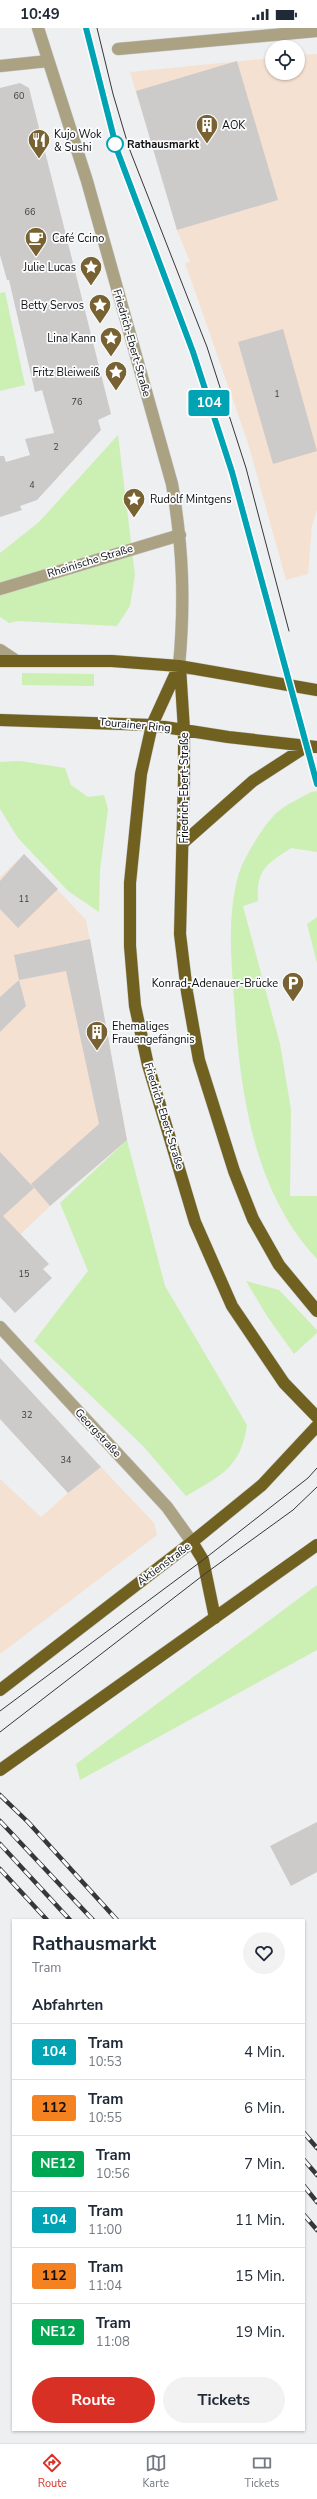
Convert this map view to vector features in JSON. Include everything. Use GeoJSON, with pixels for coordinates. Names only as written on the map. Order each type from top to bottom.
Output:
{"type":"FeatureCollection","features":[{"type":"Feature","properties":{"kind":"main road"},"geometry":{"type":"LineString","coordinates":[[0,662],[15,660],[112,661],[179,666],[317,690]]}},
{"type":"Feature","properties":{"kind":"main road","name":"Friedrich-Ebert-Straße"},"geometry":{"type":"LineString","coordinates":[[179,666],[152,725],[141,774],[130,883],[130,946],[135,1006],[148,1066],[195,1222],[232,1306],[284,1382],[317,1417]]}},
{"type":"Feature","properties":{"kind":"main road","name":"Friedrich-Ebert-Straße"},"geometry":{"type":"LineString","coordinates":[[179,666],[184,730],[184,842],[180,934],[187,992],[198,1060],[234,1171],[253,1219],[279,1265],[317,1311]]}},
{"type":"Feature","properties":{"kind":"main road","name":"Tourainer Ring"},"geometry":{"type":"LineString","coordinates":[[0,720],[152,725],[312,747]]}},
{"type":"Feature","properties":{"kind":"main road"},"geometry":{"type":"LineString","coordinates":[[184,842],[253,781],[312,747]]}},
{"type":"Feature","properties":{"kind":"main road","name":"Aktienstraße"},"geometry":{"type":"LineString","coordinates":[[0,1690],[192,1542],[262,1485],[317,1426]]}},
{"type":"Feature","properties":{"kind":"main road"},"geometry":{"type":"LineString","coordinates":[[192,1542],[203,1560],[215,1618]]}},
{"type":"Feature","properties":{"kind":"main road"},"geometry":{"type":"LineString","coordinates":[[0,1770],[317,1545]]}},
{"type":"Feature","properties":{"kind":"street","name":"Friedrich-Ebert-Straße"},"geometry":{"type":"LineString","coordinates":[[38,28],[86,181],[166,459],[180,534],[184,596],[179,666]]}},
{"type":"Feature","properties":{"kind":"street"},"geometry":{"type":"LineString","coordinates":[[118,48],[276,30],[317,31]]}},
{"type":"Feature","properties":{"kind":"street"},"geometry":{"type":"LineString","coordinates":[[0,66],[48,61]]}},
{"type":"Feature","properties":{"kind":"street","name":"Rheinische Straße"},"geometry":{"type":"LineString","coordinates":[[0,589],[180,534]]}},
{"type":"Feature","properties":{"kind":"street"},"geometry":{"type":"LineString","coordinates":[[0,650],[15,660]]}},
{"type":"Feature","properties":{"kind":"street","name":"Georgstraße"},"geometry":{"type":"LineString","coordinates":[[0,1327],[167,1507],[192,1542]]}},
{"type":"Feature","properties":{"kind":"shaded area"},"geometry":{"type":"Polygon","coordinates":[[[317,54],[317,510],[312,526],[308,574],[286,580],[248,443],[185,263],[190,262],[177,230],[130,72],[265,59],[265,80],[305,80],[305,55],[317,54]]]}},
{"type":"Feature","properties":{"kind":"shaded area"},"geometry":{"type":"Polygon","coordinates":[[[24,854],[86,920],[127,1140],[50,1206],[0,1254],[0,877],[24,854]]]}},
{"type":"Feature","properties":{"kind":"shaded area"},"geometry":{"type":"Polygon","coordinates":[[[101,1467],[154,1523],[157,1535],[0,1654],[0,1479],[41,1517],[101,1467]]]}},
{"type":"Feature","properties":{"kind":"green space"},"geometry":{"type":"Polygon","coordinates":[[[5,292],[25,385],[0,391],[0,293],[5,292]]]}},
{"type":"Feature","properties":{"kind":"green space"},"geometry":{"type":"Polygon","coordinates":[[[118,435],[135,575],[130,606],[117,626],[18,621],[9,623],[0,617],[0,553],[39,522],[118,435]]]}},
{"type":"Feature","properties":{"kind":"green space"},"geometry":{"type":"Polygon","coordinates":[[[22,673],[94,674],[94,686],[22,685],[22,673]]]}},
{"type":"Feature","properties":{"kind":"green space"},"geometry":{"type":"Polygon","coordinates":[[[20,761],[65,768],[71,785],[88,797],[104,795],[108,809],[100,870],[99,912],[68,891],[18,838],[0,809],[0,762],[20,761]]]}},
{"type":"Feature","properties":{"kind":"green space"},"geometry":{"type":"Polygon","coordinates":[[[317,791],[317,852],[291,848],[269,863],[261,874],[258,890],[258,901],[243,906],[280,1044],[291,1109],[290,1196],[317,1196],[317,1259],[295,1231],[277,1202],[253,1137],[240,1068],[231,951],[231,920],[235,888],[239,873],[251,848],[269,821],[280,810],[291,803],[311,792],[317,791]]]}},
{"type":"Feature","properties":{"kind":"green space"},"geometry":{"type":"Polygon","coordinates":[[[317,917],[317,963],[307,924],[317,917]]]}},
{"type":"Feature","properties":{"kind":"green space"},"geometry":{"type":"Polygon","coordinates":[[[127,1140],[165,1286],[247,1425],[244,1440],[234,1461],[219,1476],[186,1496],[144,1447],[34,1341],[88,1271],[60,1203],[127,1140]]]}},
{"type":"Feature","properties":{"kind":"green space"},"geometry":{"type":"Polygon","coordinates":[[[246,1281],[279,1290],[317,1330],[317,1333],[294,1354],[267,1316],[246,1281]]]}},
{"type":"Feature","properties":{"kind":"green space"},"geometry":{"type":"Polygon","coordinates":[[[317,1585],[317,1650],[80,1780],[76,1764],[317,1585]]]}},
{"type":"Feature","properties":{"kind":"building","name":"AOK"},"geometry":{"type":"Polygon","coordinates":[[[237,61],[278,200],[177,230],[136,91],[237,61]]]}},
{"type":"Feature","properties":{"kind":"building"},"geometry":{"type":"Polygon","coordinates":[[[20,83],[29,88],[111,414],[98,420],[101,430],[37,500],[20,506],[22,510],[0,517],[0,456],[4,456],[6,462],[30,455],[25,439],[54,433],[42,390],[35,392],[9,280],[7,280],[0,255],[0,88],[20,83]]]}},
{"type":"Feature","properties":{"kind":"building"},"geometry":{"type":"Polygon","coordinates":[[[283,329],[317,451],[273,464],[238,342],[283,329]]]}},
{"type":"Feature","properties":{"kind":"building"},"geometry":{"type":"Polygon","coordinates":[[[24,854],[58,889],[18,928],[0,909],[0,881],[24,854]]]}},
{"type":"Feature","properties":{"kind":"building","name":"Ehemaliges Frauengefängnis"},"geometry":{"type":"Polygon","coordinates":[[[90,939],[127,1140],[50,1206],[31,1184],[99,1124],[66,971],[19,980],[14,955],[90,939]]]}},
{"type":"Feature","properties":{"kind":"building"},"geometry":{"type":"Polygon","coordinates":[[[19,980],[26,1006],[0,1032],[0,997],[19,980]]]}},
{"type":"Feature","properties":{"kind":"building"},"geometry":{"type":"Polygon","coordinates":[[[0,1152],[34,1188],[3,1216],[49,1264],[43,1269],[52,1278],[15,1313],[0,1297],[0,1152]]]}},
{"type":"Feature","properties":{"kind":"building"},"geometry":{"type":"Polygon","coordinates":[[[0,1358],[101,1467],[68,1493],[0,1419],[0,1358]]]}},
{"type":"Feature","properties":{"kind":"building"},"geometry":{"type":"Polygon","coordinates":[[[317,1822],[317,1872],[291,1886],[270,1846],[317,1822]]]}},
{"type":"Feature","properties":{"kind":"tram line"},"geometry":{"type":"LineString","coordinates":[[86,28],[117,150],[193,352],[232,472],[275,630]]}},
{"type":"Feature","properties":{"kind":"tram line","name":"104"},"geometry":{"type":"LineString","coordinates":[[86,28],[102,96],[117,150],[136,204],[193,352],[232,472],[317,784]]}},
{"type":"Feature","properties":{"kind":"tram line"},"geometry":{"type":"LineString","coordinates":[[97,28],[113,94],[129,148],[207,347],[246,468],[289,631]]}},
{"type":"Feature","properties":{"kind":"tram line"},"geometry":{"type":"LineString","coordinates":[[0,1711],[203,1560],[308,1478],[317,1468]]}},
{"type":"Feature","properties":{"kind":"tram line"},"geometry":{"type":"LineString","coordinates":[[0,1732],[206,1573],[293,1510],[317,1487]]}},
{"type":"Feature","properties":{"kind":"railway"},"geometry":{"type":"LineString","coordinates":[[0,1795],[28,1822],[116,1919]]}},
{"type":"Feature","properties":{"kind":"railway"},"geometry":{"type":"LineString","coordinates":[[0,1821],[92,1919]]}},
{"type":"Feature","properties":{"kind":"railway"},"geometry":{"type":"LineString","coordinates":[[0,1844],[69,1919]]}},
{"type":"Feature","properties":{"kind":"railway"},"geometry":{"type":"LineString","coordinates":[[0,1869],[46,1919]]}},
{"type":"Feature","properties":{"kind":"railway"},"geometry":{"type":"LineString","coordinates":[[305,2134],[317,2148]]}},
{"type":"Feature","properties":{"kind":"railway"},"geometry":{"type":"LineString","coordinates":[[305,2161],[317,2175]]}},
{"type":"Feature","properties":{"kind":"railway"},"geometry":{"type":"LineString","coordinates":[[305,2187],[317,2202]]}},
{"type":"Feature","properties":{"kind":"railway"},"geometry":{"type":"LineString","coordinates":[[305,2216],[317,2230]]}},
{"type":"Feature","properties":{"kind":"place","name":"Rathausmarkt"},"geometry":{"type":"Point","coordinates":[115,144]}},
{"type":"Feature","properties":{"kind":"place","name":"AOK"},"geometry":{"type":"Point","coordinates":[207,144]}},
{"type":"Feature","properties":{"kind":"place","name":"Kujo Wok & Sushi"},"geometry":{"type":"Point","coordinates":[39,160]}},
{"type":"Feature","properties":{"kind":"place","name":"Café Ccino"},"geometry":{"type":"Point","coordinates":[36,258]}},
{"type":"Feature","properties":{"kind":"place","name":"Julie Lucas"},"geometry":{"type":"Point","coordinates":[91,286]}},
{"type":"Feature","properties":{"kind":"place","name":"Betty Servos"},"geometry":{"type":"Point","coordinates":[100,324]}},
{"type":"Feature","properties":{"kind":"place","name":"Lina Kann"},"geometry":{"type":"Point","coordinates":[111,358]}},
{"type":"Feature","properties":{"kind":"place","name":"Fritz Bleiweiß"},"geometry":{"type":"Point","coordinates":[116,392]}},
{"type":"Feature","properties":{"kind":"place","name":"Rudolf Mintgens"},"geometry":{"type":"Point","coordinates":[134,518]}},
{"type":"Feature","properties":{"kind":"place","name":"Konrad-Adenauer-Brücke"},"geometry":{"type":"Point","coordinates":[293,1002]}},
{"type":"Feature","properties":{"kind":"place","name":"Ehemaliges Frauengefängnis"},"geometry":{"type":"Point","coordinates":[97,1052]}}]}
